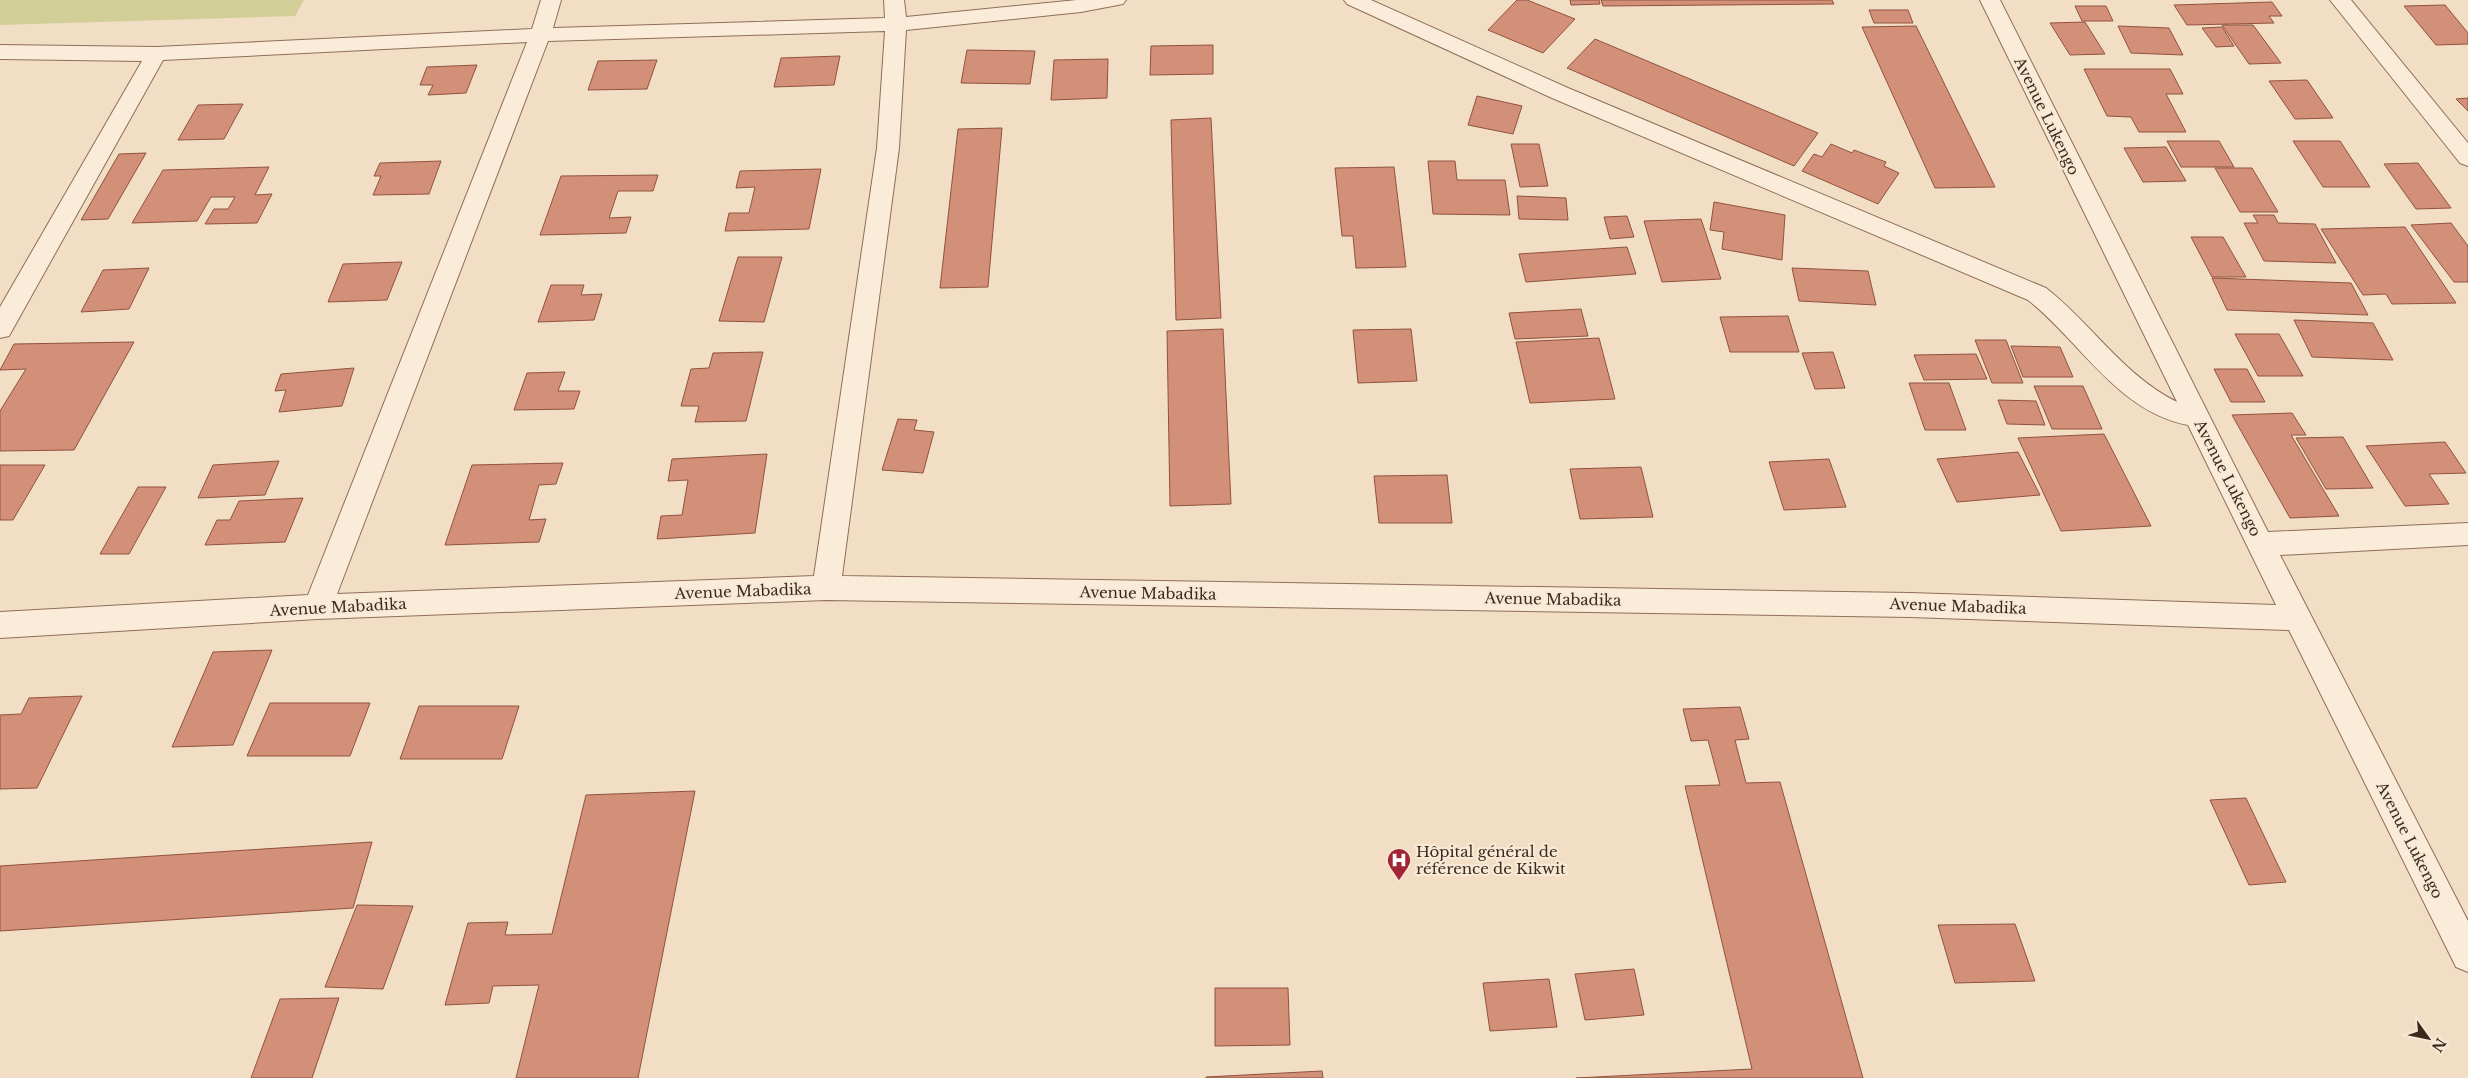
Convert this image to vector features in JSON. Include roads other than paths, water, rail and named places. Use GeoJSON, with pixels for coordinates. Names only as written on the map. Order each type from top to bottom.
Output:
{"type":"FeatureCollection","features":[{"type":"Feature","properties":{"kind":"street"},"geometry":{"type":"LineString","coordinates":[[318,607],[540,35],[551,0]]}},
{"type":"Feature","properties":{"kind":"street"},"geometry":{"type":"LineString","coordinates":[[0,52],[156,54],[540,35],[895,12],[1081,6],[1116,0]]}},
{"type":"Feature","properties":{"kind":"street"},"geometry":{"type":"LineString","coordinates":[[1354,0],[1560,93],[2038,294],[2060,312],[2100,358],[2156,403],[2174,412],[2196,416]]}},
{"type":"Feature","properties":{"kind":"street","name":"Avenue Lukengo"},"geometry":{"type":"LineString","coordinates":[[1990,0],[2196,416],[2262,544],[2297,618],[2468,955]]}},
{"type":"Feature","properties":{"kind":"street"},"geometry":{"type":"LineString","coordinates":[[2340,0],[2468,158]]}},
{"type":"Feature","properties":{"kind":"street"},"geometry":{"type":"LineString","coordinates":[[826,588],[888,148],[895,12]]}},
{"type":"Feature","properties":{"kind":"street"},"geometry":{"type":"LineString","coordinates":[[0,329],[156,54]]}},
{"type":"Feature","properties":{"kind":"street"},"geometry":{"type":"LineString","coordinates":[[2262,544],[2468,534]]}},
{"type":"Feature","properties":{"kind":"street","name":"Avenue Mabadika"},"geometry":{"type":"LineString","coordinates":[[0,625],[318,607],[826,588],[1910,605],[2297,618]]}},
{"type":"Feature","properties":{"kind":"place","name":"Hôpital général de référence de Kikwit"},"geometry":{"type":"Point","coordinates":[1399,881]}}]}
